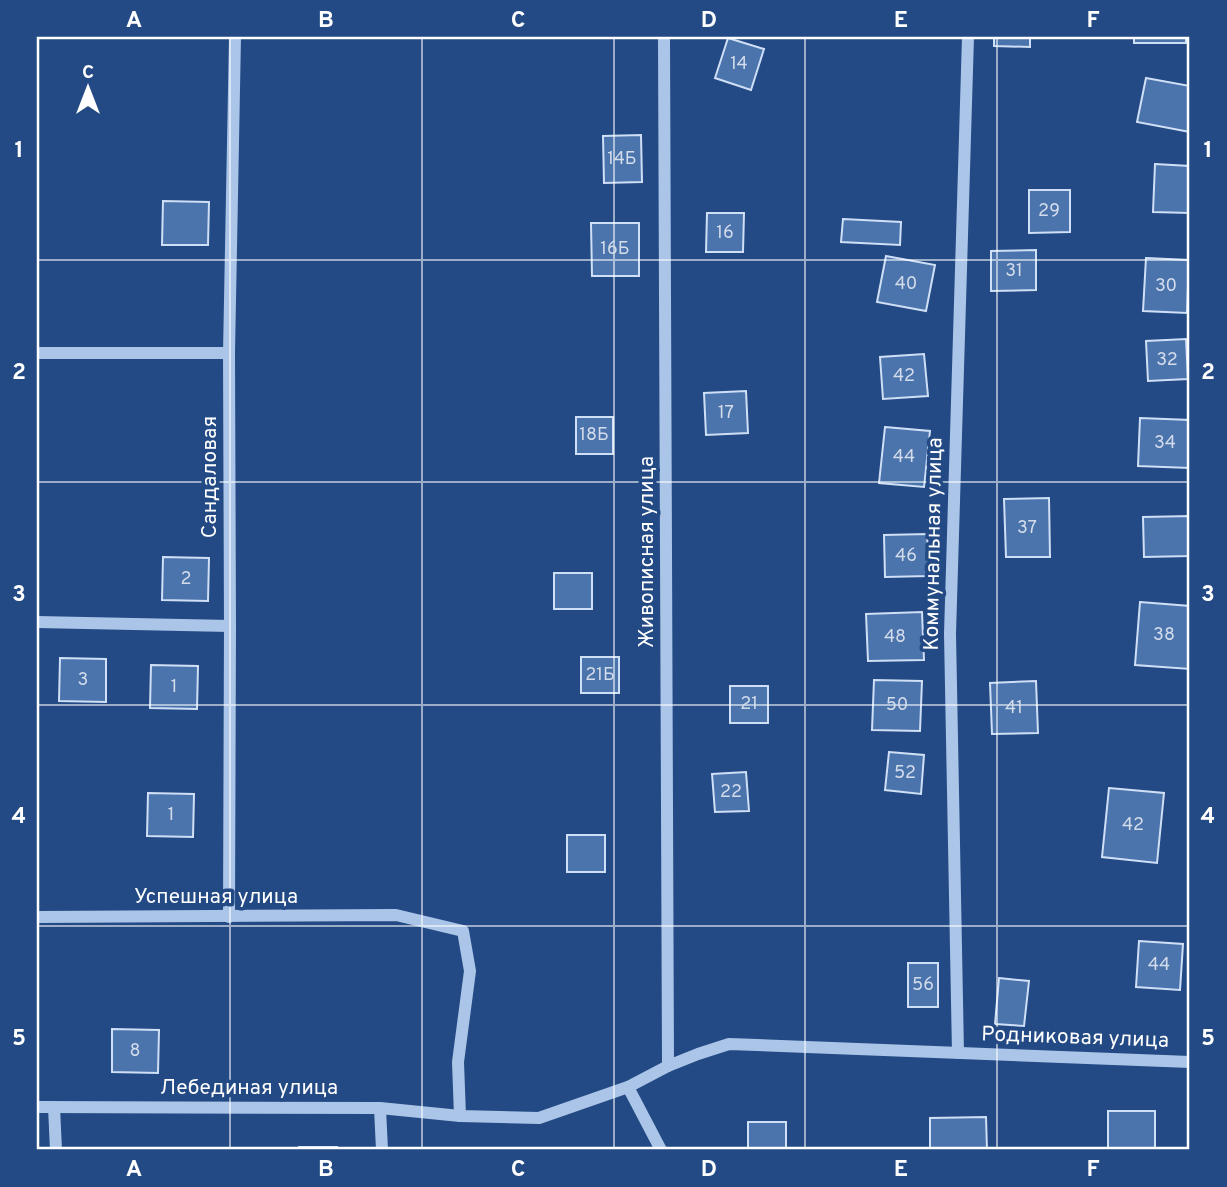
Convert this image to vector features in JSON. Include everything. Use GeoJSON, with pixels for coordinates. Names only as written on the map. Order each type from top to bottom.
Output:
{"type":"FeatureCollection","features":[{"type":"Feature","properties":{"kind":"street","name":"Сандаловая"},"geometry":{"type":"LineString","coordinates":[[229,917],[229,353],[235,37]]}},
{"type":"Feature","properties":{"kind":"street","name":"Живописная улица"},"geometry":{"type":"LineString","coordinates":[[664,37],[668,1066]]}},
{"type":"Feature","properties":{"kind":"street","name":"Коммунальная улица"},"geometry":{"type":"LineString","coordinates":[[958,1053],[950,634],[968,37]]}},
{"type":"Feature","properties":{"kind":"street"},"geometry":{"type":"LineString","coordinates":[[37,353],[229,353]]}},
{"type":"Feature","properties":{"kind":"street"},"geometry":{"type":"LineString","coordinates":[[37,622],[230,626]]}},
{"type":"Feature","properties":{"kind":"street","name":"Успешная улица"},"geometry":{"type":"LineString","coordinates":[[37,917],[396,915],[463,932],[470,971],[458,1062],[460,1116]]}},
{"type":"Feature","properties":{"kind":"street","name":"Родниковая улица"},"geometry":{"type":"LineString","coordinates":[[668,1066],[729,1044],[1190,1062]]}},
{"type":"Feature","properties":{"kind":"street","name":"Лебединая улица"},"geometry":{"type":"LineString","coordinates":[[37,1107],[380,1108],[460,1116],[539,1118],[628,1087],[668,1066]]}},
{"type":"Feature","properties":{"kind":"street"},"geometry":{"type":"LineString","coordinates":[[628,1087],[661,1150]]}},
{"type":"Feature","properties":{"kind":"street"},"geometry":{"type":"LineString","coordinates":[[54,1107],[56,1150]]}},
{"type":"Feature","properties":{"kind":"street"},"geometry":{"type":"LineString","coordinates":[[380,1108],[382,1150]]}},
{"type":"Feature","properties":{"kind":"building"},"geometry":{"type":"Polygon","coordinates":[[[994,37],[1030,37],[1030,47],[994,46],[994,37]]]}},
{"type":"Feature","properties":{"kind":"building"},"geometry":{"type":"Polygon","coordinates":[[[1134,37],[1186,37],[1186,43],[1134,43],[1134,37]]]}},
{"type":"Feature","properties":{"kind":"building"},"geometry":{"type":"Polygon","coordinates":[[[728,38],[764,49],[751,90],[715,78],[728,38]]]}},
{"type":"Feature","properties":{"kind":"building"},"geometry":{"type":"Polygon","coordinates":[[[1146,78],[1190,86],[1190,132],[1137,122],[1146,78]]]}},
{"type":"Feature","properties":{"kind":"building"},"geometry":{"type":"Polygon","coordinates":[[[641,135],[642,182],[604,183],[603,136],[641,135]]]}},
{"type":"Feature","properties":{"kind":"building"},"geometry":{"type":"Polygon","coordinates":[[[1155,164],[1190,166],[1190,213],[1153,212],[1155,164]]]}},
{"type":"Feature","properties":{"kind":"building"},"geometry":{"type":"Polygon","coordinates":[[[1029,190],[1070,190],[1070,232],[1029,233],[1029,190]]]}},
{"type":"Feature","properties":{"kind":"building"},"geometry":{"type":"Polygon","coordinates":[[[163,201],[209,202],[208,245],[162,245],[163,201]]]}},
{"type":"Feature","properties":{"kind":"building"},"geometry":{"type":"Polygon","coordinates":[[[707,213],[744,213],[743,252],[706,252],[707,213]]]}},
{"type":"Feature","properties":{"kind":"building"},"geometry":{"type":"Polygon","coordinates":[[[843,219],[901,222],[900,245],[841,242],[843,219]]]}},
{"type":"Feature","properties":{"kind":"building"},"geometry":{"type":"Polygon","coordinates":[[[591,223],[639,223],[639,276],[592,276],[591,223]]]}},
{"type":"Feature","properties":{"kind":"building"},"geometry":{"type":"Polygon","coordinates":[[[1036,250],[1036,290],[991,291],[991,251],[1036,250]]]}},
{"type":"Feature","properties":{"kind":"building"},"geometry":{"type":"Polygon","coordinates":[[[886,256],[935,265],[926,311],[877,302],[886,256]]]}},
{"type":"Feature","properties":{"kind":"building"},"geometry":{"type":"Polygon","coordinates":[[[1146,258],[1189,260],[1187,313],[1143,311],[1146,258]]]}},
{"type":"Feature","properties":{"kind":"building"},"geometry":{"type":"Polygon","coordinates":[[[1186,339],[1188,379],[1148,381],[1146,341],[1186,339]]]}},
{"type":"Feature","properties":{"kind":"building"},"geometry":{"type":"Polygon","coordinates":[[[924,354],[928,396],[883,399],[880,357],[924,354]]]}},
{"type":"Feature","properties":{"kind":"building"},"geometry":{"type":"Polygon","coordinates":[[[746,391],[748,433],[706,435],[704,393],[746,391]]]}},
{"type":"Feature","properties":{"kind":"building"},"geometry":{"type":"Polygon","coordinates":[[[576,417],[613,417],[613,454],[576,454],[576,417]]]}},
{"type":"Feature","properties":{"kind":"building"},"geometry":{"type":"Polygon","coordinates":[[[1140,418],[1190,420],[1190,468],[1138,466],[1140,418]]]}},
{"type":"Feature","properties":{"kind":"building"},"geometry":{"type":"Polygon","coordinates":[[[885,427],[930,431],[924,487],[879,483],[885,427]]]}},
{"type":"Feature","properties":{"kind":"building"},"geometry":{"type":"Polygon","coordinates":[[[1049,498],[1050,557],[1006,557],[1004,499],[1049,498]]]}},
{"type":"Feature","properties":{"kind":"building"},"geometry":{"type":"Polygon","coordinates":[[[1190,516],[1190,556],[1144,557],[1143,517],[1190,516]]]}},
{"type":"Feature","properties":{"kind":"building"},"geometry":{"type":"Polygon","coordinates":[[[927,534],[929,576],[885,577],[884,535],[927,534]]]}},
{"type":"Feature","properties":{"kind":"building"},"geometry":{"type":"Polygon","coordinates":[[[163,557],[209,558],[208,601],[162,600],[163,557]]]}},
{"type":"Feature","properties":{"kind":"building"},"geometry":{"type":"Polygon","coordinates":[[[554,573],[592,573],[592,609],[554,609],[554,573]]]}},
{"type":"Feature","properties":{"kind":"building"},"geometry":{"type":"Polygon","coordinates":[[[1140,602],[1190,606],[1190,669],[1135,665],[1140,602]]]}},
{"type":"Feature","properties":{"kind":"building"},"geometry":{"type":"Polygon","coordinates":[[[922,612],[924,660],[868,661],[866,614],[922,612]]]}},
{"type":"Feature","properties":{"kind":"building"},"geometry":{"type":"Polygon","coordinates":[[[581,657],[619,657],[619,693],[581,693],[581,657]]]}},
{"type":"Feature","properties":{"kind":"building"},"geometry":{"type":"Polygon","coordinates":[[[60,658],[106,659],[106,702],[59,701],[60,658]]]}},
{"type":"Feature","properties":{"kind":"building"},"geometry":{"type":"Polygon","coordinates":[[[151,665],[198,666],[197,709],[150,708],[151,665]]]}},
{"type":"Feature","properties":{"kind":"building"},"geometry":{"type":"Polygon","coordinates":[[[874,680],[922,681],[920,731],[872,730],[874,680]]]}},
{"type":"Feature","properties":{"kind":"building"},"geometry":{"type":"Polygon","coordinates":[[[1036,681],[1038,733],[992,734],[990,683],[1036,681]]]}},
{"type":"Feature","properties":{"kind":"building"},"geometry":{"type":"Polygon","coordinates":[[[730,686],[768,686],[768,723],[730,723],[730,686]]]}},
{"type":"Feature","properties":{"kind":"building"},"geometry":{"type":"Polygon","coordinates":[[[889,752],[924,755],[921,794],[885,790],[889,752]]]}},
{"type":"Feature","properties":{"kind":"building"},"geometry":{"type":"Polygon","coordinates":[[[746,772],[749,811],[715,812],[712,774],[746,772]]]}},
{"type":"Feature","properties":{"kind":"building"},"geometry":{"type":"Polygon","coordinates":[[[1109,788],[1164,793],[1157,863],[1102,857],[1109,788]]]}},
{"type":"Feature","properties":{"kind":"building"},"geometry":{"type":"Polygon","coordinates":[[[148,793],[194,794],[193,837],[147,836],[148,793]]]}},
{"type":"Feature","properties":{"kind":"building"},"geometry":{"type":"Polygon","coordinates":[[[567,835],[605,835],[605,872],[567,872],[567,835]]]}},
{"type":"Feature","properties":{"kind":"building"},"geometry":{"type":"Polygon","coordinates":[[[1139,941],[1183,944],[1180,990],[1136,987],[1139,941]]]}},
{"type":"Feature","properties":{"kind":"building"},"geometry":{"type":"Polygon","coordinates":[[[908,963],[938,963],[938,1007],[908,1007],[908,963]]]}},
{"type":"Feature","properties":{"kind":"building"},"geometry":{"type":"Polygon","coordinates":[[[999,978],[1029,981],[1024,1026],[995,1024],[999,978]]]}},
{"type":"Feature","properties":{"kind":"building"},"geometry":{"type":"Polygon","coordinates":[[[112,1029],[159,1030],[158,1073],[112,1072],[112,1029]]]}},
{"type":"Feature","properties":{"kind":"building"},"geometry":{"type":"Polygon","coordinates":[[[1108,1111],[1155,1111],[1155,1150],[1108,1150],[1108,1111]]]}},
{"type":"Feature","properties":{"kind":"building"},"geometry":{"type":"Polygon","coordinates":[[[986,1117],[987,1150],[930,1150],[930,1118],[986,1117]]]}},
{"type":"Feature","properties":{"kind":"building"},"geometry":{"type":"Polygon","coordinates":[[[748,1122],[786,1122],[786,1150],[748,1150],[748,1122]]]}},
{"type":"Feature","properties":{"kind":"building"},"geometry":{"type":"Polygon","coordinates":[[[299,1147],[337,1147],[337,1150],[299,1150],[299,1147]]]}}]}
